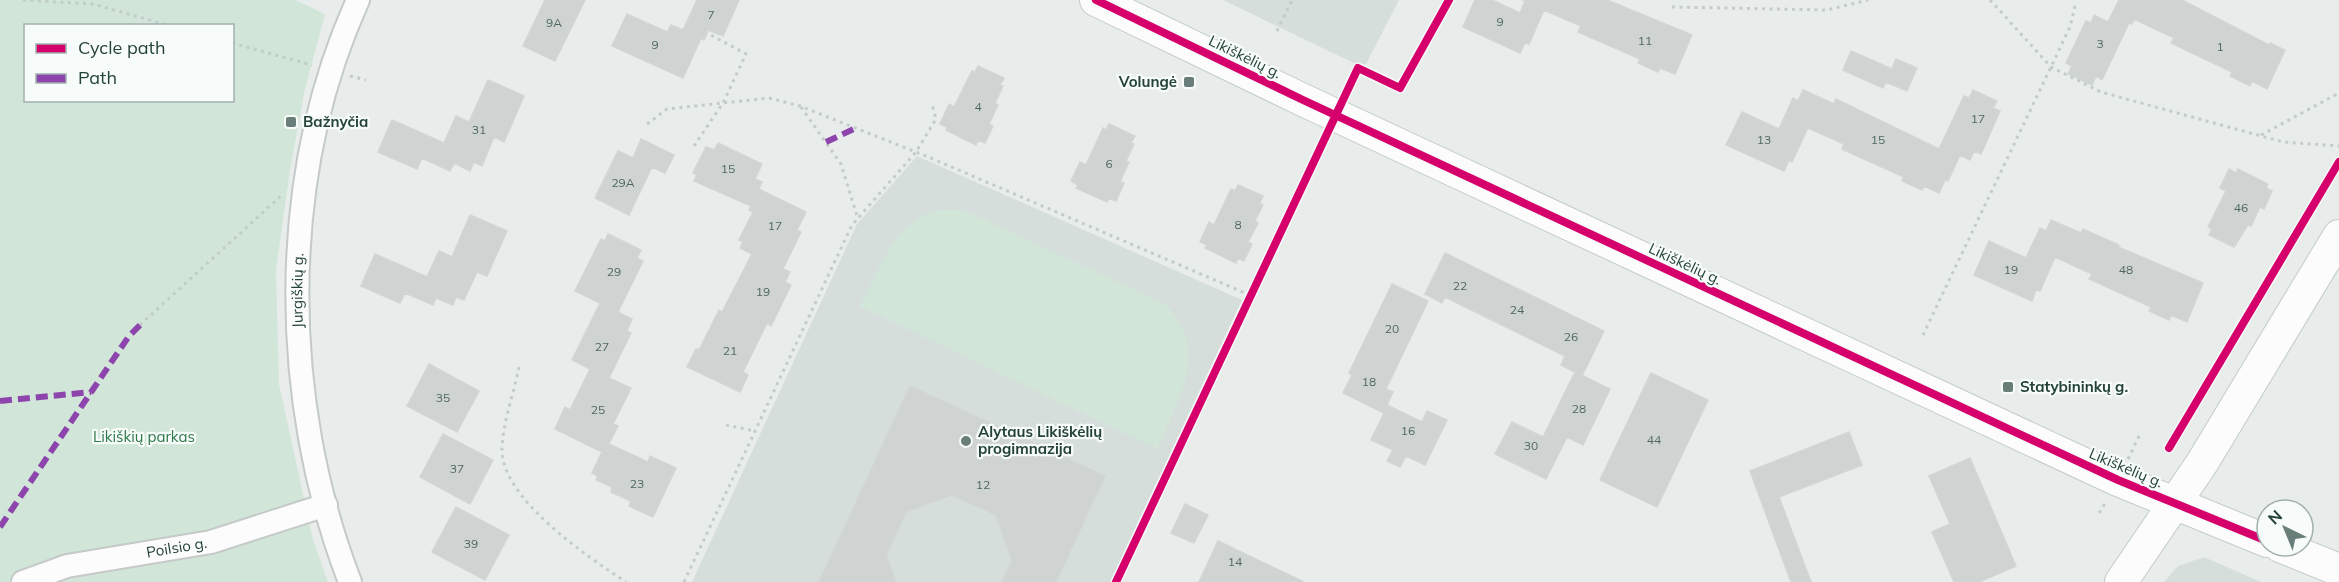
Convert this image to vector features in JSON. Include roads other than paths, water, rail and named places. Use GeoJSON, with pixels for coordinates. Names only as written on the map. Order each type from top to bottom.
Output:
{"type":"FeatureCollection","features":[{"type":"Feature","properties":{"kind":"street","name":"Jurgiškių g."},"geometry":{"type":"LineString","coordinates":[[350,582],[327,506],[305,414],[298,354],[296,302],[300,236],[308,171],[331,70],[358,0]]}},
{"type":"Feature","properties":{"kind":"street","name":"Likiškėlių g."},"geometry":{"type":"LineString","coordinates":[[1096,0],[1629,253],[2118,480],[2255,536]]}},
{"type":"Feature","properties":{"kind":"street"},"geometry":{"type":"LineString","coordinates":[[2121,582],[2175,504],[2262,367],[2339,236]]}},
{"type":"Feature","properties":{"kind":"street","name":"Poilsio g."},"geometry":{"type":"LineString","coordinates":[[23,582],[67,566],[211,542],[327,506]]}},
{"type":"Feature","properties":{"kind":"street"},"geometry":{"type":"LineString","coordinates":[[2310,558],[2339,570]]}},
{"type":"Feature","properties":{"kind":"place","name":"Volungė"},"geometry":{"type":"Point","coordinates":[1189,82]}},
{"type":"Feature","properties":{"kind":"place","name":"Bažnyčia"},"geometry":{"type":"Point","coordinates":[291,122]}},
{"type":"Feature","properties":{"kind":"place","name":"Statybininkų g."},"geometry":{"type":"Point","coordinates":[2008,387]}},
{"type":"Feature","properties":{"kind":"place","name":"Alytaus Likiškėlių progimnazija"},"geometry":{"type":"Point","coordinates":[966,441]}},
{"type":"Feature","properties":{"kind":"park label","name":"Likiškių parkas"},"geometry":{"type":"Point","coordinates":[144,437]}}]}
